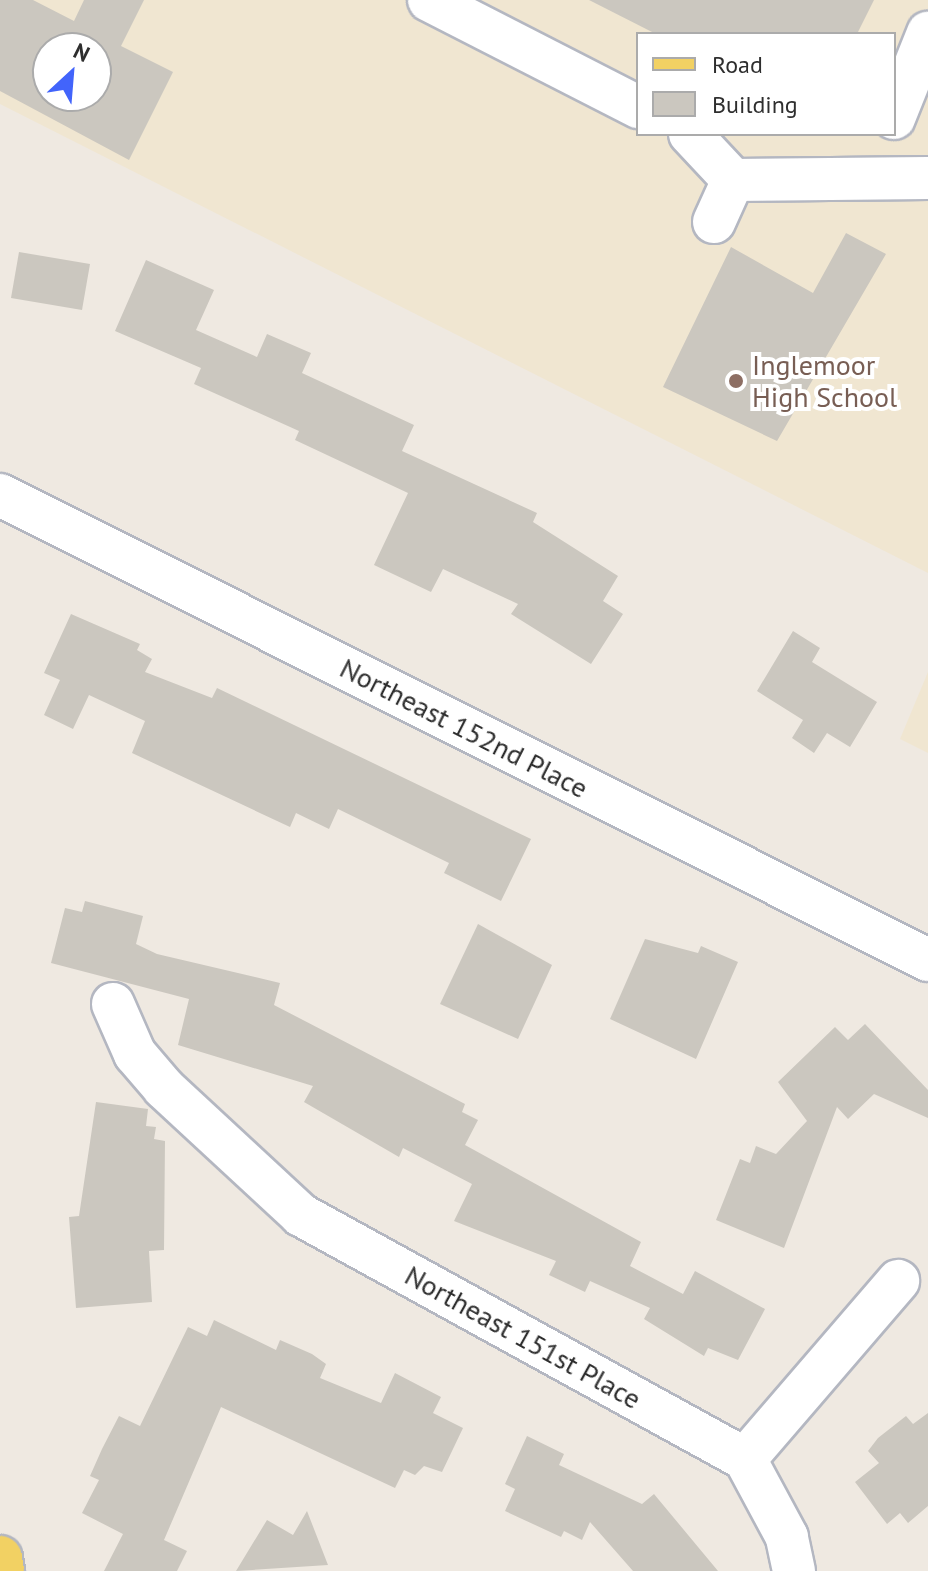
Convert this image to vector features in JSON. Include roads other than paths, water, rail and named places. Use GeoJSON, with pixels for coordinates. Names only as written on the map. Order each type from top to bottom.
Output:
{"type":"FeatureCollection","features":[{"type":"Feature","properties":{"kind":"main road"},"geometry":{"type":"LineString","coordinates":[[0,1558],[2,1571]]}},
{"type":"Feature","properties":{"kind":"street"},"geometry":{"type":"LineString","coordinates":[[429,0],[636,106]]}},
{"type":"Feature","properties":{"kind":"street"},"geometry":{"type":"LineString","coordinates":[[896,113],[928,33]]}},
{"type":"Feature","properties":{"kind":"street"},"geometry":{"type":"LineString","coordinates":[[692,136],[733,180],[928,178]]}},
{"type":"Feature","properties":{"kind":"street"},"geometry":{"type":"LineString","coordinates":[[870,177],[886,136]]}},
{"type":"Feature","properties":{"kind":"street"},"geometry":{"type":"LineString","coordinates":[[714,222],[733,180]]}},
{"type":"Feature","properties":{"kind":"street","name":"Northeast 152nd Place"},"geometry":{"type":"LineString","coordinates":[[0,495],[928,960]]}},
{"type":"Feature","properties":{"kind":"street","name":"Northeast 151st Place"},"geometry":{"type":"LineString","coordinates":[[113,1004],[135,1054],[164,1088],[301,1215],[745,1459]]}},
{"type":"Feature","properties":{"kind":"street"},"geometry":{"type":"LineString","coordinates":[[794,1571],[787,1537],[745,1459],[898,1281]]}},
{"type":"Feature","properties":{"kind":"place","name":"Inglemoor High School"},"geometry":{"type":"Point","coordinates":[736,381]}}]}
